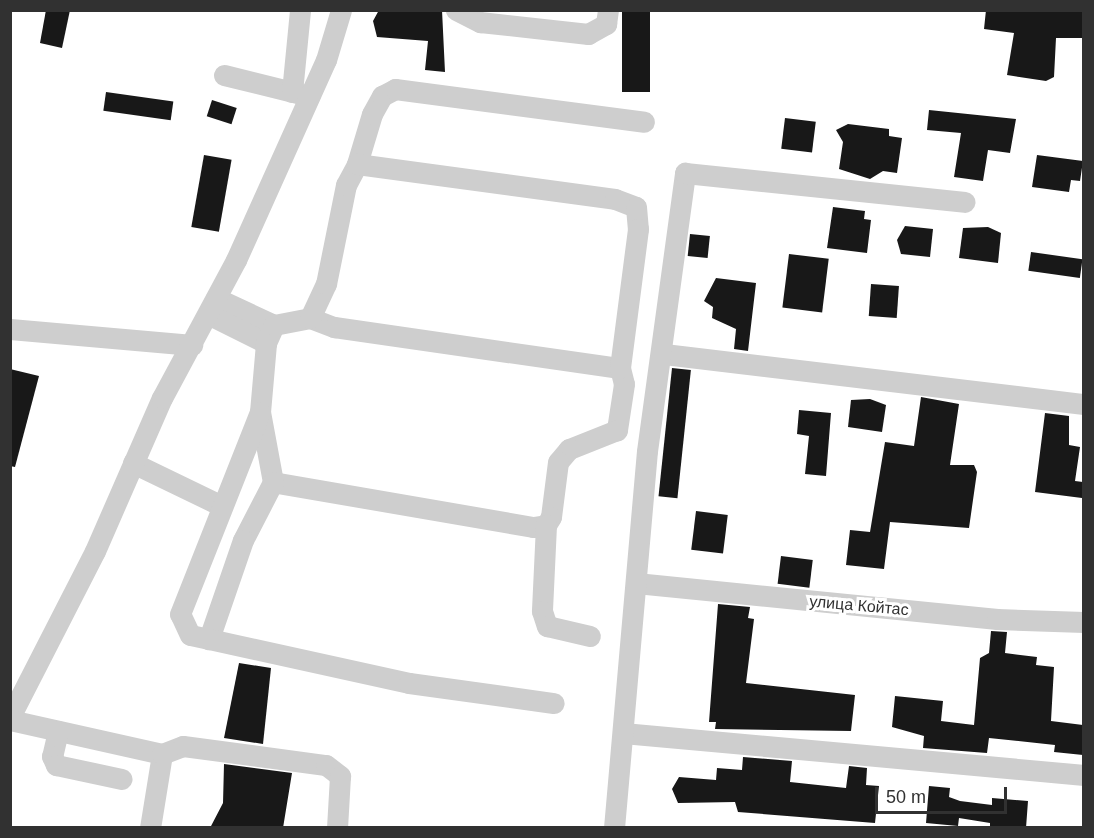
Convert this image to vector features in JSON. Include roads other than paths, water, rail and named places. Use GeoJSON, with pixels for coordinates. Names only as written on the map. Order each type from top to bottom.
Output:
{"type":"FeatureCollection","features":[{"type":"Feature","properties":{"kind":"street"},"geometry":{"type":"LineString","coordinates":[[300,10],[300,94]]}},
{"type":"Feature","properties":{"kind":"street"},"geometry":{"type":"LineString","coordinates":[[337,828],[340,776],[326,765],[183,746],[162,754],[10,718],[133,463],[212,306],[300,94],[341,10]]}},
{"type":"Feature","properties":{"kind":"street"},"geometry":{"type":"LineString","coordinates":[[456,10],[480,22],[588,34],[606,24],[608,10]]}},
{"type":"Feature","properties":{"kind":"street"},"geometry":{"type":"LineString","coordinates":[[224,75],[300,94]]}},
{"type":"Feature","properties":{"kind":"street"},"geometry":{"type":"LineString","coordinates":[[310,318],[326,284],[346,184],[357,164],[372,114],[381,96],[394,89],[644,122]]}},
{"type":"Feature","properties":{"kind":"street"},"geometry":{"type":"LineString","coordinates":[[357,164],[615,199],[636,207],[620,368],[624,384],[617,430],[569,449],[558,462],[546,525],[542,611],[547,626],[590,636]]}},
{"type":"Feature","properties":{"kind":"street"},"geometry":{"type":"LineString","coordinates":[[614,828],[614,780],[623,732],[647,451],[664,354],[685,173],[964,202]]}},
{"type":"Feature","properties":{"kind":"street"},"geometry":{"type":"LineString","coordinates":[[212,306],[270,334],[310,318],[334,327],[620,368]]}},
{"type":"Feature","properties":{"kind":"street"},"geometry":{"type":"LineString","coordinates":[[10,329],[192,345]]}},
{"type":"Feature","properties":{"kind":"street"},"geometry":{"type":"LineString","coordinates":[[270,334],[260,412],[220,505],[180,614],[190,635],[409,683],[554,703]]}},
{"type":"Feature","properties":{"kind":"street"},"geometry":{"type":"LineString","coordinates":[[664,354],[1083,404]]}},
{"type":"Feature","properties":{"kind":"street"},"geometry":{"type":"LineString","coordinates":[[209,639],[243,540],[273,482],[260,412]]}},
{"type":"Feature","properties":{"kind":"street"},"geometry":{"type":"LineString","coordinates":[[133,463],[220,505]]}},
{"type":"Feature","properties":{"kind":"street"},"geometry":{"type":"LineString","coordinates":[[273,482],[533,527],[546,525]]}},
{"type":"Feature","properties":{"kind":"street","name":"улица Койтас"},"geometry":{"type":"LineString","coordinates":[[636,583],[998,619],[1083,622]]}},
{"type":"Feature","properties":{"kind":"street"},"geometry":{"type":"LineString","coordinates":[[58,731],[52,756],[56,765],[122,779]]}},
{"type":"Feature","properties":{"kind":"street"},"geometry":{"type":"LineString","coordinates":[[623,732],[1083,775]]}},
{"type":"Feature","properties":{"kind":"street"},"geometry":{"type":"LineString","coordinates":[[150,828],[162,754]]}}]}
